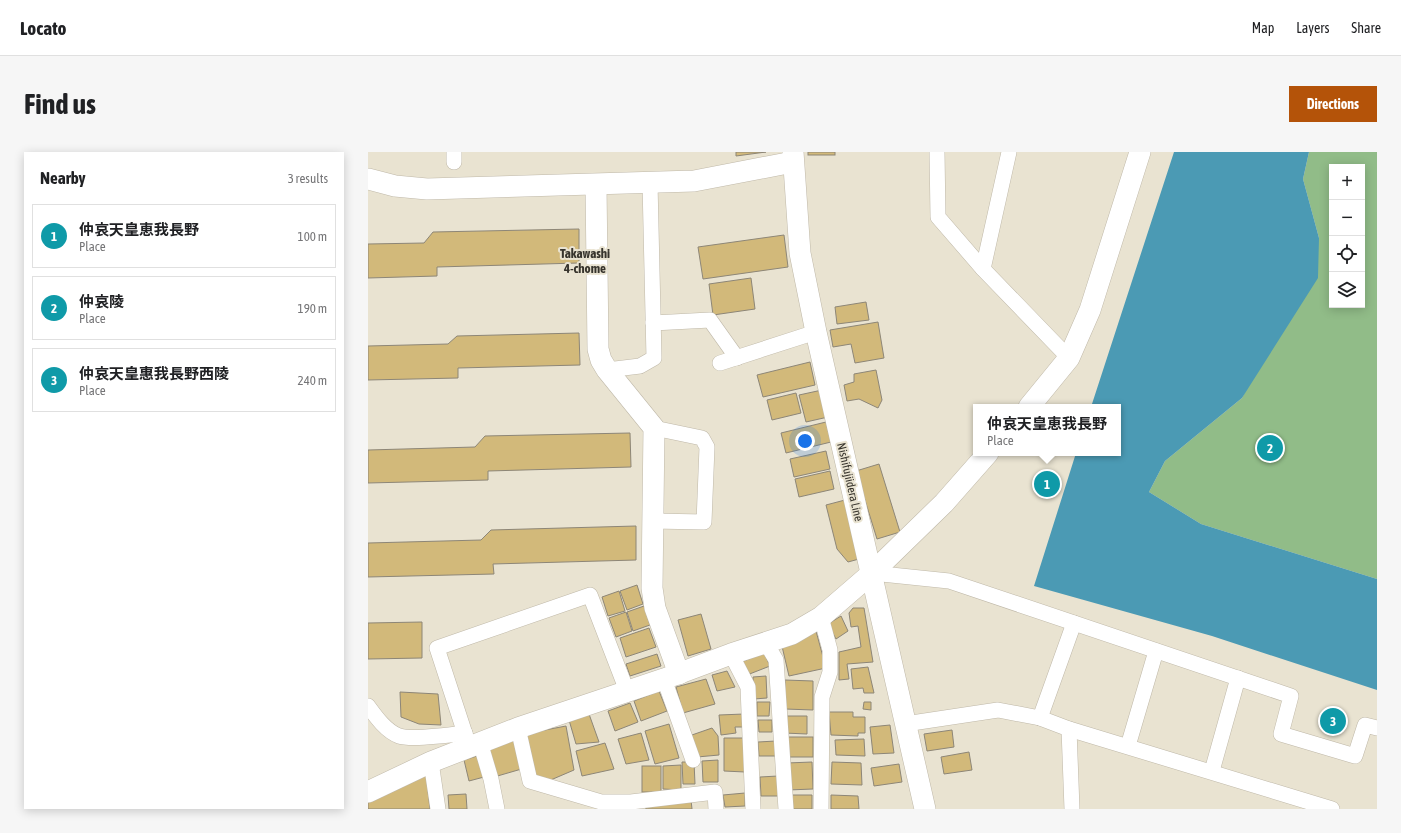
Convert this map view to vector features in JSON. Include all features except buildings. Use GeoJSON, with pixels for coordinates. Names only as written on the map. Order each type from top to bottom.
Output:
{"type":"FeatureCollection","features":[{"type":"Feature","properties":{"kind":"street"},"geometry":{"type":"LineString","coordinates":[[938,152],[938,217],[983,269],[1069,358]]}},
{"type":"Feature","properties":{"kind":"street"},"geometry":{"type":"LineString","coordinates":[[983,269],[1010,152]]}},
{"type":"Feature","properties":{"kind":"street"},"geometry":{"type":"LineString","coordinates":[[1031,404],[1069,358],[1090,310],[1135,153]]}},
{"type":"Feature","properties":{"kind":"street"},"geometry":{"type":"LineString","coordinates":[[368,179],[395,186],[427,189],[694,181],[793,157]]}},
{"type":"Feature","properties":{"kind":"street","name":"Nishifujiidera Line"},"geometry":{"type":"LineString","coordinates":[[793,157],[800,253],[816,332],[925,809]]}},
{"type":"Feature","properties":{"kind":"street"},"geometry":{"type":"LineString","coordinates":[[607,370],[640,366],[654,358],[650,183]]}},
{"type":"Feature","properties":{"kind":"street"},"geometry":{"type":"LineString","coordinates":[[596,184],[598,349],[601,360],[607,370],[654,428],[702,438],[707,447],[704,522],[653,521]]}},
{"type":"Feature","properties":{"kind":"street"},"geometry":{"type":"LineString","coordinates":[[653,323],[710,320],[737,358]]}},
{"type":"Feature","properties":{"kind":"street"},"geometry":{"type":"LineString","coordinates":[[720,363],[816,332]]}},
{"type":"Feature","properties":{"kind":"street"},"geometry":{"type":"LineString","coordinates":[[654,428],[652,588],[655,608],[671,676],[693,760]]}},
{"type":"Feature","properties":{"kind":"street"},"geometry":{"type":"LineString","coordinates":[[368,792],[431,762],[471,740],[518,728],[627,692],[731,654],[792,634],[821,617],[872,573],[944,503],[985,456]]}},
{"type":"Feature","properties":{"kind":"street"},"geometry":{"type":"LineString","coordinates":[[872,573],[950,581],[1291,696],[1281,734],[1355,756],[1365,724],[1377,728]]}},
{"type":"Feature","properties":{"kind":"street"},"geometry":{"type":"LineString","coordinates":[[497,809],[491,779],[471,740],[437,648],[590,595],[627,692]]}},
{"type":"Feature","properties":{"kind":"street"},"geometry":{"type":"LineString","coordinates":[[821,617],[830,650],[830,672],[822,697],[821,809]]}},
{"type":"Feature","properties":{"kind":"street"},"geometry":{"type":"LineString","coordinates":[[1040,718],[1074,623]]}},
{"type":"Feature","properties":{"kind":"street"},"geometry":{"type":"LineString","coordinates":[[766,643],[776,660],[786,809]]}},
{"type":"Feature","properties":{"kind":"street"},"geometry":{"type":"LineString","coordinates":[[1128,746],[1156,651]]}},
{"type":"Feature","properties":{"kind":"street"},"geometry":{"type":"LineString","coordinates":[[731,654],[748,687],[753,809]]}},
{"type":"Feature","properties":{"kind":"street"},"geometry":{"type":"LineString","coordinates":[[1212,771],[1238,678]]}},
{"type":"Feature","properties":{"kind":"street"},"geometry":{"type":"LineString","coordinates":[[368,706],[385,727],[400,736],[471,740]]}},
{"type":"Feature","properties":{"kind":"street"},"geometry":{"type":"LineString","coordinates":[[905,724],[998,710],[1040,718],[1069,729],[1212,771],[1332,809]]}},
{"type":"Feature","properties":{"kind":"street"},"geometry":{"type":"LineString","coordinates":[[518,728],[530,781],[601,802],[631,802],[715,792],[716,809]]}},
{"type":"Feature","properties":{"kind":"street"},"geometry":{"type":"LineString","coordinates":[[1069,729],[1072,809]]}},
{"type":"Feature","properties":{"kind":"street"},"geometry":{"type":"LineString","coordinates":[[431,762],[438,809]]}},
{"type":"Feature","properties":{"kind":"green space"},"geometry":{"type":"Polygon","coordinates":[[[1309,152],[1377,152],[1377,579],[1201,524],[1149,492],[1165,461],[1242,398],[1319,238],[1303,179],[1309,152]]]}},
{"type":"Feature","properties":{"kind":"water"},"geometry":{"type":"Polygon","coordinates":[[[1174,152],[1309,152],[1303,179],[1319,238],[1318,278],[1242,398],[1165,461],[1149,492],[1201,524],[1377,579],[1377,690],[1212,636],[1034,586],[1075,456],[1121,456],[1121,404],[1092,404],[1174,152]]]}},
{"type":"Feature","properties":{"kind":"place","name":"仲哀陵"},"geometry":{"type":"Point","coordinates":[1270,448]}},
{"type":"Feature","properties":{"kind":"place","name":"仲哀天皇恵我長野"},"geometry":{"type":"Point","coordinates":[1047,484]}},
{"type":"Feature","properties":{"kind":"place","name":"仲哀天皇惠我長野西陵"},"geometry":{"type":"Point","coordinates":[1333,721]}},
{"type":"Feature","properties":{"kind":"district","name":"Takawashi 4-chome"},"geometry":{"type":"Point","coordinates":[585,260]}}]}
